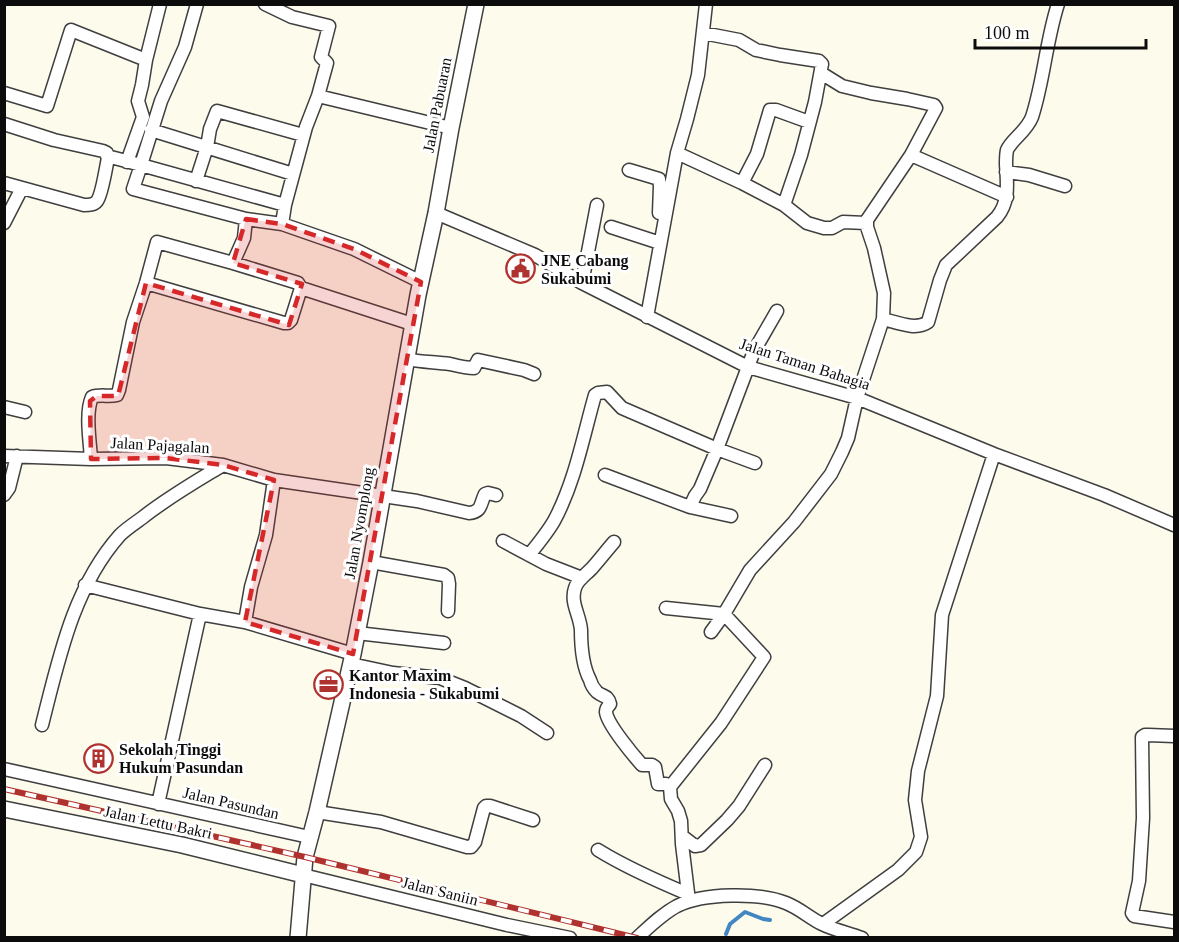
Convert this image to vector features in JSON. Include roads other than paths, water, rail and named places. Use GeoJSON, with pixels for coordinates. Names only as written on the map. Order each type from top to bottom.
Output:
{"type":"FeatureCollection","features":[{"type":"Feature","properties":{"kind":"street"},"geometry":{"type":"LineString","coordinates":[[127,162],[144,117],[138,101],[160,4]]}},
{"type":"Feature","properties":{"kind":"street"},"geometry":{"type":"LineString","coordinates":[[197,4],[185,47],[161,101],[133,189],[246,219],[282,224],[354,249],[421,282]]}},
{"type":"Feature","properties":{"kind":"street"},"geometry":{"type":"LineString","coordinates":[[265,4],[292,17],[329,26],[321,57],[327,63],[318,96],[303,135],[282,224]]}},
{"type":"Feature","properties":{"kind":"street","name":"Jalan Pabuaran"},"geometry":{"type":"LineString","coordinates":[[436,213],[450,128],[476,4]]}},
{"type":"Feature","properties":{"kind":"street"},"geometry":{"type":"LineString","coordinates":[[645,315],[676,153],[698,75],[706,4]]}},
{"type":"Feature","properties":{"kind":"street"},"geometry":{"type":"LineString","coordinates":[[883,319],[917,326],[925,325],[928,322],[946,265],[1002,210],[1007,197],[1008,150],[1032,117],[1058,4]]}},
{"type":"Feature","properties":{"kind":"street"},"geometry":{"type":"LineString","coordinates":[[4,93],[47,106],[71,30],[146,60]]}},
{"type":"Feature","properties":{"kind":"street"},"geometry":{"type":"LineString","coordinates":[[703,33],[739,40],[756,50],[819,61],[822,64],[799,162],[784,205]]}},
{"type":"Feature","properties":{"kind":"street"},"geometry":{"type":"LineString","coordinates":[[711,633],[750,570],[794,522],[831,474],[848,438],[857,398],[883,319],[884,293],[866,223],[885,192],[899,176],[936,108],[936,106],[907,99],[842,86],[821,73]]}},
{"type":"Feature","properties":{"kind":"street"},"geometry":{"type":"LineString","coordinates":[[318,96],[450,128]]}},
{"type":"Feature","properties":{"kind":"street"},"geometry":{"type":"LineString","coordinates":[[742,183],[757,154],[770,110],[809,122]]}},
{"type":"Feature","properties":{"kind":"street"},"geometry":{"type":"LineString","coordinates":[[196,180],[217,111],[303,135]]}},
{"type":"Feature","properties":{"kind":"street"},"geometry":{"type":"LineString","coordinates":[[4,124],[54,140],[103,151],[107,153],[107,156],[127,162],[285,204]]}},
{"type":"Feature","properties":{"kind":"street"},"geometry":{"type":"LineString","coordinates":[[151,130],[293,174]]}},
{"type":"Feature","properties":{"kind":"street"},"geometry":{"type":"LineString","coordinates":[[676,153],[784,205],[807,223],[824,228],[832,228],[843,222],[866,223]]}},
{"type":"Feature","properties":{"kind":"street"},"geometry":{"type":"LineString","coordinates":[[911,155],[1007,197]]}},
{"type":"Feature","properties":{"kind":"street"},"geometry":{"type":"LineString","coordinates":[[4,183],[84,206],[91,205],[96,203],[99,197],[107,156]]}},
{"type":"Feature","properties":{"kind":"street"},"geometry":{"type":"LineString","coordinates":[[629,171],[659,179],[660,186],[657,242],[645,315]]}},
{"type":"Feature","properties":{"kind":"street"},"geometry":{"type":"LineString","coordinates":[[1006,172],[1046,179],[1065,186]]}},
{"type":"Feature","properties":{"kind":"street"},"geometry":{"type":"LineString","coordinates":[[4,223],[22,188]]}},
{"type":"Feature","properties":{"kind":"street"},"geometry":{"type":"LineString","coordinates":[[582,283],[597,205]]}},
{"type":"Feature","properties":{"kind":"street","name":"Jalan Nyomplong"},"geometry":{"type":"LineString","coordinates":[[309,837],[317,812],[352,659],[399,409],[412,324],[436,213]]}},
{"type":"Feature","properties":{"kind":"street","name":"Jalan Taman Bahagia"},"geometry":{"type":"LineString","coordinates":[[436,213],[536,255],[582,283],[748,367],[857,398],[994,454],[1104,495],[1174,525]]}},
{"type":"Feature","properties":{"kind":"street"},"geometry":{"type":"LineString","coordinates":[[234,263],[244,238],[246,219]]}},
{"type":"Feature","properties":{"kind":"street"},"geometry":{"type":"LineString","coordinates":[[611,226],[657,242]]}},
{"type":"Feature","properties":{"kind":"street"},"geometry":{"type":"LineString","coordinates":[[91,459],[90,401],[92,397],[117,395],[133,322],[157,242],[298,283],[301,288],[412,324]]}},
{"type":"Feature","properties":{"kind":"street"},"geometry":{"type":"LineString","coordinates":[[146,283],[284,324],[291,320],[301,288]]}},
{"type":"Feature","properties":{"kind":"street"},"geometry":{"type":"LineString","coordinates":[[690,507],[717,449],[754,351],[777,311]]}},
{"type":"Feature","properties":{"kind":"street"},"geometry":{"type":"LineString","coordinates":[[406,359],[468,368],[474,368],[478,360],[534,374]]}},
{"type":"Feature","properties":{"kind":"street"},"geometry":{"type":"LineString","coordinates":[[529,555],[553,522],[567,492],[578,461],[595,395],[598,393],[607,392],[622,408],[755,464]]}},
{"type":"Feature","properties":{"kind":"street"},"geometry":{"type":"LineString","coordinates":[[4,407],[25,412]]}},
{"type":"Feature","properties":{"kind":"street"},"geometry":{"type":"LineString","coordinates":[[823,924],[898,870],[916,852],[921,837],[915,800],[918,771],[937,696],[942,615],[994,454]]}},
{"type":"Feature","properties":{"kind":"street"},"geometry":{"type":"LineString","coordinates":[[4,495],[9,488],[11,456]]}},
{"type":"Feature","properties":{"kind":"street","name":"Jalan Pajagalan"},"geometry":{"type":"LineString","coordinates":[[11,456],[91,459],[166,458],[223,465],[274,480],[383,495],[469,513],[479,510],[485,494],[496,495]]}},
{"type":"Feature","properties":{"kind":"street"},"geometry":{"type":"LineString","coordinates":[[42,724],[62,648],[79,598],[90,576],[121,534],[157,506],[223,465]]}},
{"type":"Feature","properties":{"kind":"street"},"geometry":{"type":"LineString","coordinates":[[605,475],[690,507],[731,516]]}},
{"type":"Feature","properties":{"kind":"street"},"geometry":{"type":"LineString","coordinates":[[245,622],[251,587],[266,535],[274,480]]}},
{"type":"Feature","properties":{"kind":"street"},"geometry":{"type":"LineString","coordinates":[[503,541],[546,564],[582,578]]}},
{"type":"Feature","properties":{"kind":"street"},"geometry":{"type":"LineString","coordinates":[[614,542],[575,588],[573,600],[581,629],[580,638],[586,672],[597,692],[610,700],[606,713],[625,744],[642,765],[655,767],[658,784],[666,784],[670,787]]}},
{"type":"Feature","properties":{"kind":"street"},"geometry":{"type":"LineString","coordinates":[[371,562],[444,575],[448,578],[449,584],[448,611]]}},
{"type":"Feature","properties":{"kind":"street"},"geometry":{"type":"LineString","coordinates":[[85,585],[200,615],[245,622],[393,673],[440,678],[521,716],[548,733]]}},
{"type":"Feature","properties":{"kind":"street"},"geometry":{"type":"LineString","coordinates":[[666,608],[724,614],[764,657],[721,723],[670,787],[671,800],[680,816],[689,898]]}},
{"type":"Feature","properties":{"kind":"street"},"geometry":{"type":"LineString","coordinates":[[158,804],[200,615]]}},
{"type":"Feature","properties":{"kind":"street"},"geometry":{"type":"LineString","coordinates":[[357,633],[444,643]]}},
{"type":"Feature","properties":{"kind":"street"},"geometry":{"type":"LineString","coordinates":[[1174,736],[1145,735],[1142,737],[1143,818],[1139,881],[1132,913],[1134,916],[1174,922]]}},
{"type":"Feature","properties":{"kind":"street"},"geometry":{"type":"LineString","coordinates":[[682,836],[695,846],[701,845],[739,806],[765,765]]}},
{"type":"Feature","properties":{"kind":"street","name":"Jalan Pasundan"},"geometry":{"type":"LineString","coordinates":[[4,769],[309,837]]}},
{"type":"Feature","properties":{"kind":"street"},"geometry":{"type":"LineString","coordinates":[[317,812],[381,822],[467,847],[471,847],[475,842],[486,806],[533,820]]}},
{"type":"Feature","properties":{"kind":"street","name":"Jalan Lettu Bakri"},"geometry":{"type":"LineString","coordinates":[[4,809],[182,845],[303,874]]}},
{"type":"Feature","properties":{"kind":"street"},"geometry":{"type":"LineString","coordinates":[[298,938],[303,874],[309,837]]}},
{"type":"Feature","properties":{"kind":"street"},"geometry":{"type":"LineString","coordinates":[[598,850],[689,898],[753,895],[768,898],[788,903],[823,924],[862,938]]}},
{"type":"Feature","properties":{"kind":"street","name":"Jalan Saniin"},"geometry":{"type":"LineString","coordinates":[[303,874],[507,925],[570,938]]}},
{"type":"Feature","properties":{"kind":"street"},"geometry":{"type":"LineString","coordinates":[[637,938],[665,914],[689,898]]}},
{"type":"Feature","properties":{"kind":"waterway"},"geometry":{"type":"LineString","coordinates":[[726,934],[730,924],[745,912],[770,920]]}},
{"type":"Feature","properties":{"kind":"railway"},"geometry":{"type":"LineString","coordinates":[[4,789],[305,857],[637,938]]}},
{"type":"Feature","properties":{"kind":"place","name":"JNE Cabang Sukabumi"},"geometry":{"type":"Point","coordinates":[520,269]}},
{"type":"Feature","properties":{"kind":"place","name":"Kantor Maxim Indonesia - Sukabumi"},"geometry":{"type":"Point","coordinates":[328,684]}},
{"type":"Feature","properties":{"kind":"place","name":"Sekolah Tinggi Hukum Pasundan"},"geometry":{"type":"Point","coordinates":[98,758]}}]}
